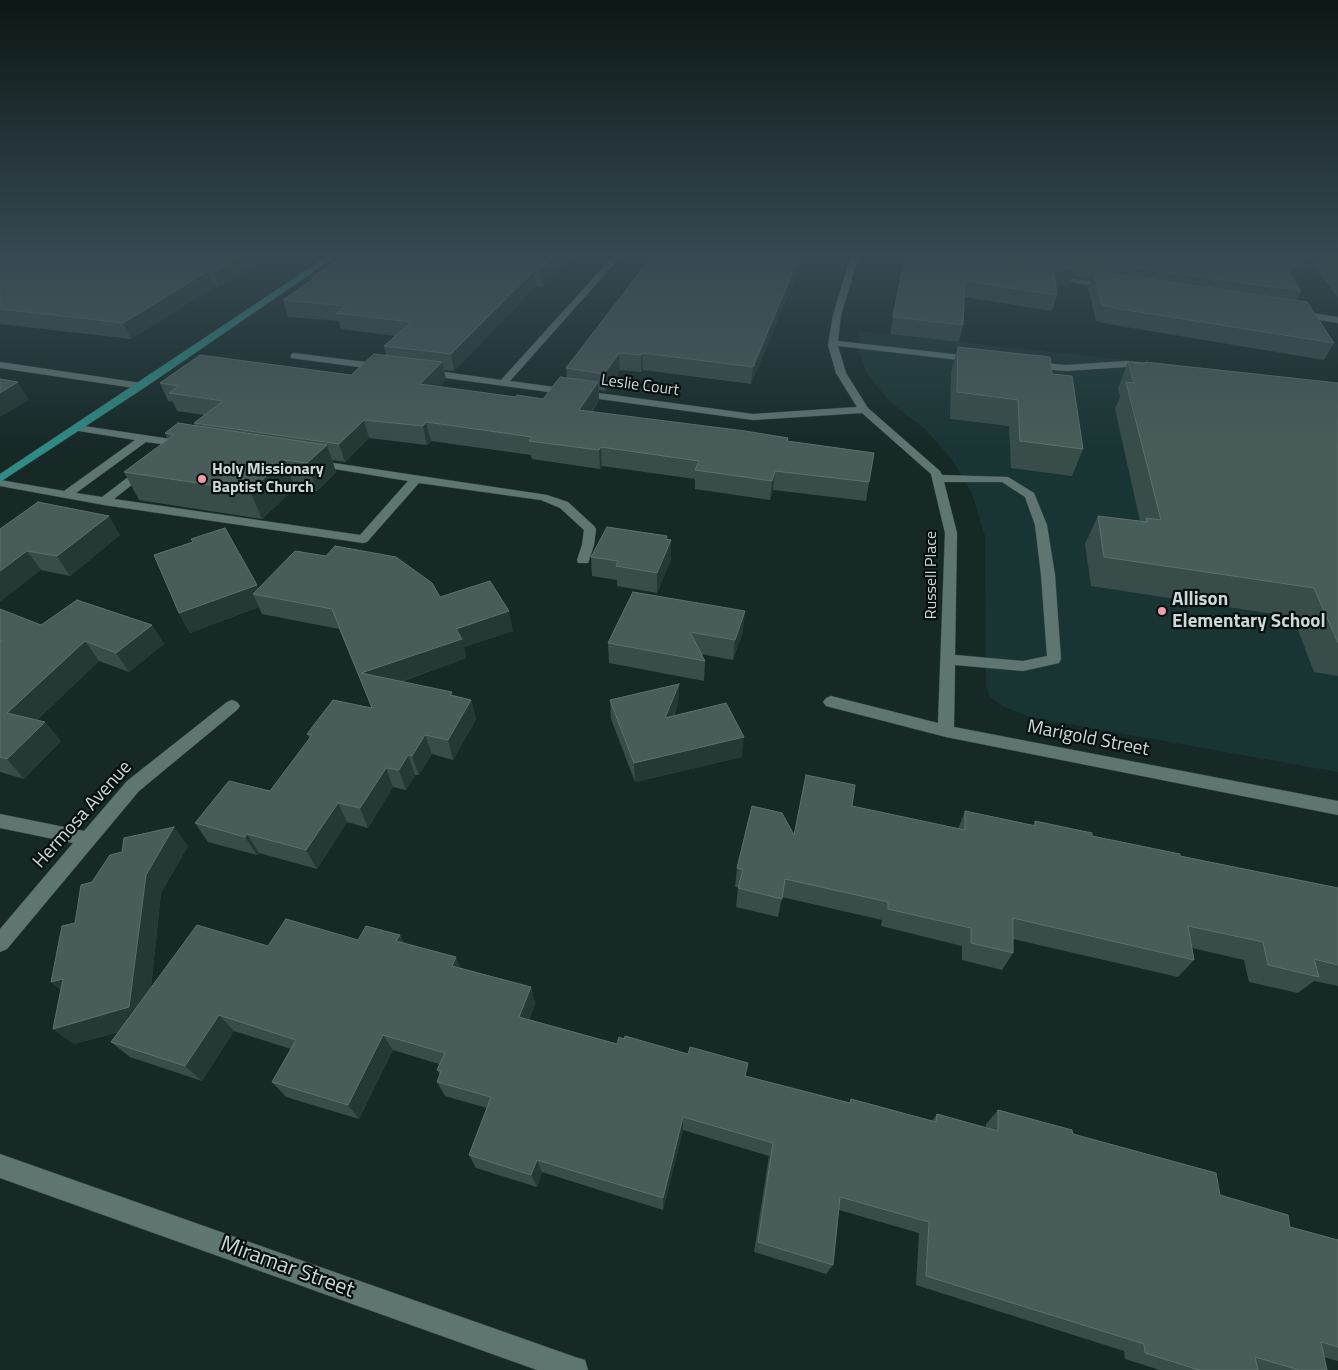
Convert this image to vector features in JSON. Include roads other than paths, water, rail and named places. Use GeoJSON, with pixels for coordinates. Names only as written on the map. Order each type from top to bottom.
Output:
{"type":"FeatureCollection","features":[{"type":"Feature","properties":{"kind":"main road"},"geometry":{"type":"LineString","coordinates":[[0,479],[240,319]]}},
{"type":"Feature","properties":{"kind":"street"},"geometry":{"type":"LineString","coordinates":[[504,382],[561,319]]}},
{"type":"Feature","properties":{"kind":"street","name":"Russell Place"},"geometry":{"type":"LineString","coordinates":[[836,319],[833,343],[841,373],[864,410],[936,473],[950,533],[946,731]]}},
{"type":"Feature","properties":{"kind":"street"},"geometry":{"type":"LineString","coordinates":[[833,343],[991,360]]}},
{"type":"Feature","properties":{"kind":"street"},"geometry":{"type":"LineString","coordinates":[[294,356],[389,368]]}},
{"type":"Feature","properties":{"kind":"street"},"geometry":{"type":"LineString","coordinates":[[1019,364],[1066,368],[1126,364],[1153,366]]}},
{"type":"Feature","properties":{"kind":"street"},"geometry":{"type":"LineString","coordinates":[[0,365],[142,386]]}},
{"type":"Feature","properties":{"kind":"street","name":"Leslie Court"},"geometry":{"type":"LineString","coordinates":[[418,371],[753,417],[864,410]]}},
{"type":"Feature","properties":{"kind":"street"},"geometry":{"type":"LineString","coordinates":[[77,428],[198,446]]}},
{"type":"Feature","properties":{"kind":"street"},"geometry":{"type":"LineString","coordinates":[[67,494],[144,438]]}},
{"type":"Feature","properties":{"kind":"street"},"geometry":{"type":"LineString","coordinates":[[104,501],[179,443]]}},
{"type":"Feature","properties":{"kind":"street"},"geometry":{"type":"LineString","coordinates":[[303,462],[543,498],[564,505],[590,529],[588,545],[583,560]]}},
{"type":"Feature","properties":{"kind":"street"},"geometry":{"type":"LineString","coordinates":[[937,478],[1004,479],[1030,496],[1041,525],[1048,575],[1054,659],[1023,666],[947,659]]}},
{"type":"Feature","properties":{"kind":"street"},"geometry":{"type":"LineString","coordinates":[[0,483],[104,501],[363,540],[416,479]]}},
{"type":"Feature","properties":{"kind":"street","name":"Marigold Street"},"geometry":{"type":"LineString","coordinates":[[831,702],[946,731],[1338,808]]}},
{"type":"Feature","properties":{"kind":"street","name":"Hermosa Avenue"},"geometry":{"type":"LineString","coordinates":[[0,943],[133,786],[232,706]]}},
{"type":"Feature","properties":{"kind":"street"},"geometry":{"type":"LineString","coordinates":[[0,821],[88,839]]}},
{"type":"Feature","properties":{"kind":"street","name":"Miramar Street"},"geometry":{"type":"LineString","coordinates":[[0,1166],[575,1370]]}},
{"type":"Feature","properties":{"kind":"place","name":"Holy Missionary Baptist Church"},"geometry":{"type":"Point","coordinates":[202,479]}},
{"type":"Feature","properties":{"kind":"place","name":"Allison Elementary School"},"geometry":{"type":"Point","coordinates":[1162,611]}}]}
